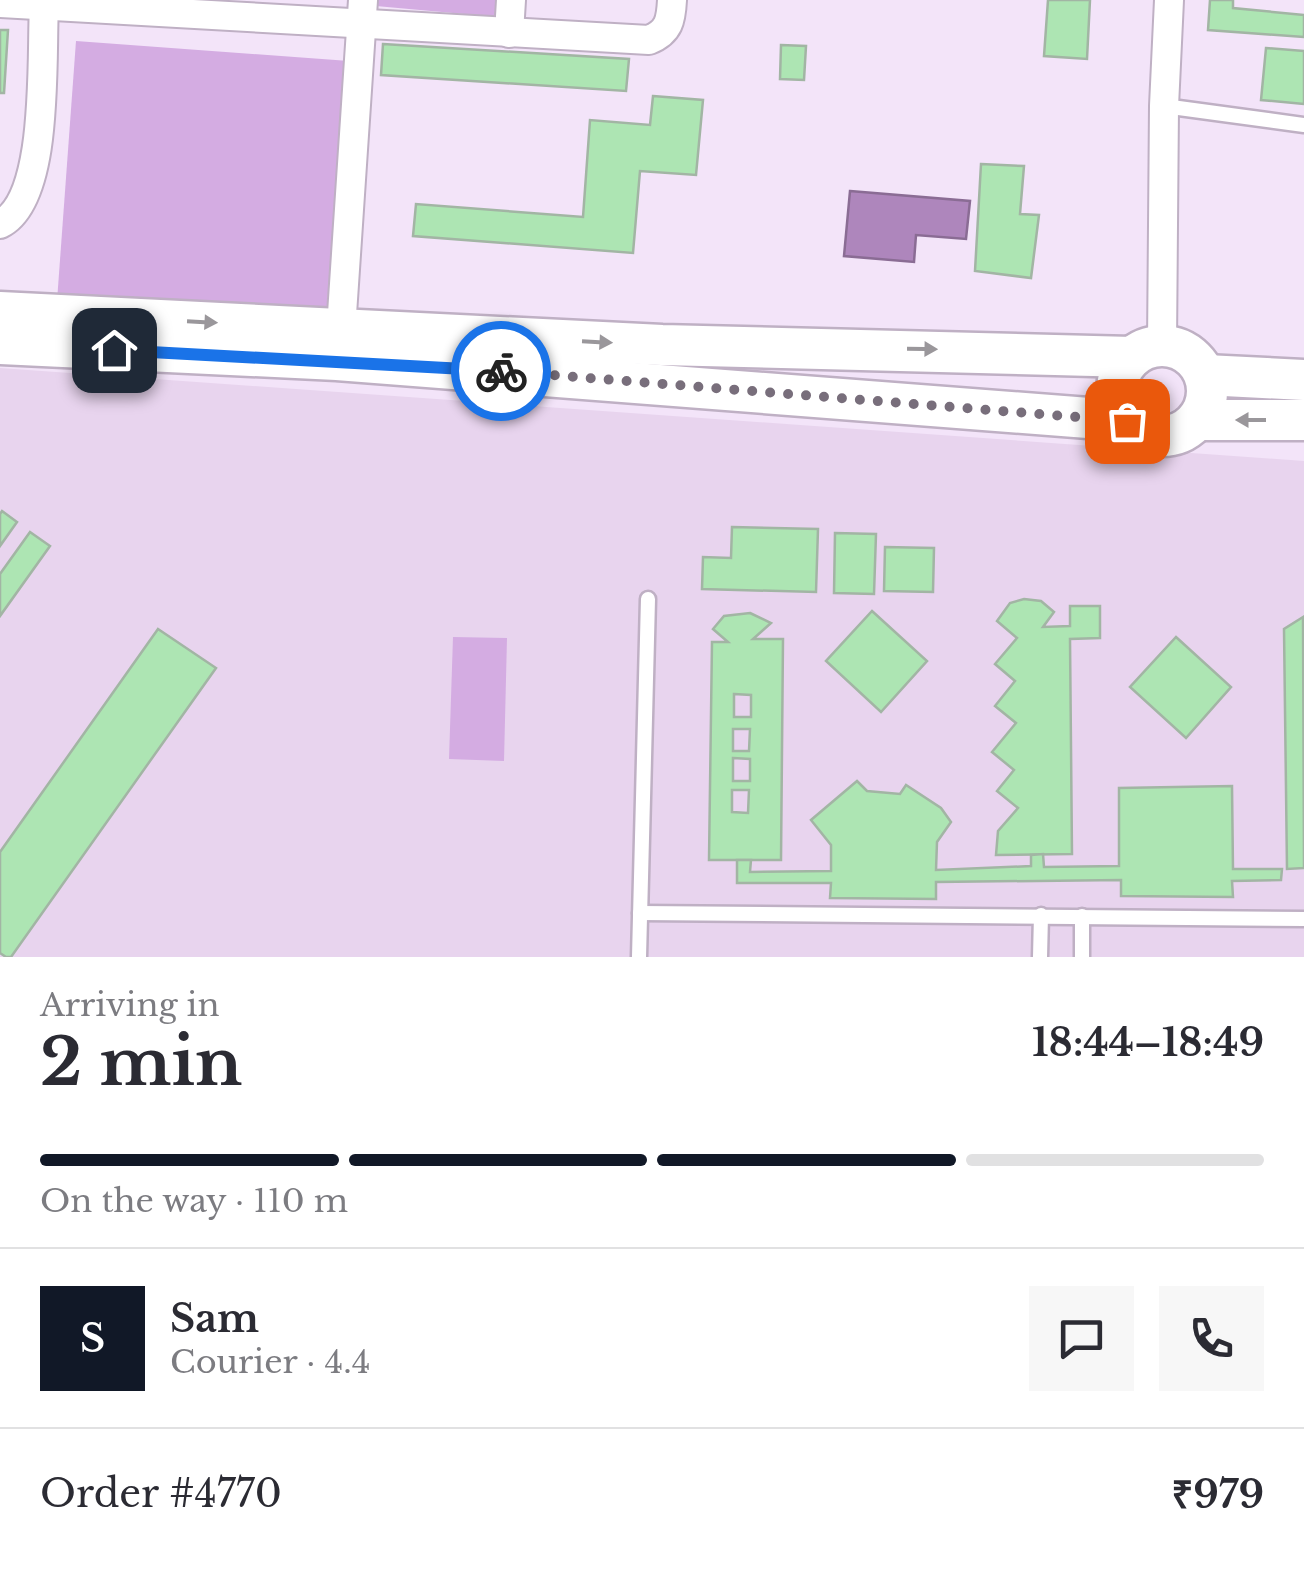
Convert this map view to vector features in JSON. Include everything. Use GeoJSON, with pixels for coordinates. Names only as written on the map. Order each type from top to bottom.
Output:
{"type":"FeatureCollection","features":[{"type":"Feature","properties":{"kind":"main road"},"geometry":{"type":"LineString","coordinates":[[0,312],[662,345],[1147,351],[1190,354],[1205,375],[1208,391],[1197,420],[1185,430],[1154,436],[1127,421],[357,361],[0,344]]}},
{"type":"Feature","properties":{"kind":"main road"},"geometry":{"type":"LineString","coordinates":[[1127,421],[1117,395],[1118,381],[1147,351]]}},
{"type":"Feature","properties":{"kind":"main road"},"geometry":{"type":"LineString","coordinates":[[1205,375],[1304,380]]}},
{"type":"Feature","properties":{"kind":"main road"},"geometry":{"type":"LineString","coordinates":[[1197,420],[1304,420]]}},
{"type":"Feature","properties":{"kind":"street"},"geometry":{"type":"LineString","coordinates":[[509,33],[511,0]]}},
{"type":"Feature","properties":{"kind":"street"},"geometry":{"type":"LineString","coordinates":[[0,3],[362,12],[509,33],[649,40],[662,34],[671,21],[672,0]]}},
{"type":"Feature","properties":{"kind":"street"},"geometry":{"type":"LineString","coordinates":[[1147,351],[1169,0]]}},
{"type":"Feature","properties":{"kind":"street"},"geometry":{"type":"LineString","coordinates":[[0,224],[25,198],[34,170],[44,6]]}},
{"type":"Feature","properties":{"kind":"street"},"geometry":{"type":"LineString","coordinates":[[341,329],[362,12]]}},
{"type":"Feature","properties":{"kind":"lane"},"geometry":{"type":"LineString","coordinates":[[1164,106],[1304,125]]}},
{"type":"Feature","properties":{"kind":"lane"},"geometry":{"type":"LineString","coordinates":[[639,957],[648,599]]}},
{"type":"Feature","properties":{"kind":"lane"},"geometry":{"type":"LineString","coordinates":[[640,913],[1304,920]]}},
{"type":"Feature","properties":{"kind":"lane"},"geometry":{"type":"LineString","coordinates":[[1040,957],[1041,915]]}},
{"type":"Feature","properties":{"kind":"lane"},"geometry":{"type":"LineString","coordinates":[[1082,916],[1082,957]]}},
{"type":"Feature","properties":{"kind":"shaded area"},"geometry":{"type":"Polygon","coordinates":[[[377,0],[498,0],[497,17],[376,6],[377,0]]]}},
{"type":"Feature","properties":{"kind":"shaded area"},"geometry":{"type":"Polygon","coordinates":[[[76,41],[349,61],[326,316],[57,301],[76,41]]]}},
{"type":"Feature","properties":{"kind":"shaded area"},"geometry":{"type":"Polygon","coordinates":[[[850,191],[970,201],[966,239],[916,235],[914,262],[844,256],[850,191]]]}},
{"type":"Feature","properties":{"kind":"shaded area"},"geometry":{"type":"Polygon","coordinates":[[[0,368],[1304,461],[1304,957],[0,957],[0,368]]]}},
{"type":"Feature","properties":{"kind":"shaded area"},"geometry":{"type":"Polygon","coordinates":[[[453,637],[507,638],[504,761],[449,759],[453,637]]]}},
{"type":"Feature","properties":{"kind":"building"},"geometry":{"type":"Polygon","coordinates":[[[1048,0],[1090,0],[1087,59],[1044,56],[1048,0]]]}},
{"type":"Feature","properties":{"kind":"building"},"geometry":{"type":"Polygon","coordinates":[[[1210,0],[1233,0],[1233,8],[1304,15],[1304,37],[1208,30],[1210,0]]]}},
{"type":"Feature","properties":{"kind":"building"},"geometry":{"type":"Polygon","coordinates":[[[0,30],[8,30],[4,93],[0,93],[0,30]]]}},
{"type":"Feature","properties":{"kind":"building"},"geometry":{"type":"Polygon","coordinates":[[[383,44],[629,59],[626,91],[381,75],[383,44]]]}},
{"type":"Feature","properties":{"kind":"building"},"geometry":{"type":"Polygon","coordinates":[[[781,45],[806,46],[804,80],[780,79],[781,45]]]}},
{"type":"Feature","properties":{"kind":"building"},"geometry":{"type":"Polygon","coordinates":[[[1266,48],[1304,51],[1304,104],[1261,100],[1266,48]]]}},
{"type":"Feature","properties":{"kind":"building"},"geometry":{"type":"Polygon","coordinates":[[[653,96],[703,100],[696,175],[640,171],[633,253],[413,236],[416,204],[583,217],[590,120],[650,125],[653,96]]]}},
{"type":"Feature","properties":{"kind":"building"},"geometry":{"type":"Polygon","coordinates":[[[981,164],[1024,166],[1020,214],[1039,215],[1031,278],[975,271],[981,164]]]}},
{"type":"Feature","properties":{"kind":"building"},"geometry":{"type":"Polygon","coordinates":[[[2,511],[17,522],[0,546],[0,514],[2,511]]]}},
{"type":"Feature","properties":{"kind":"building"},"geometry":{"type":"Polygon","coordinates":[[[732,527],[818,529],[816,592],[702,589],[703,557],[731,558],[732,527]]]}},
{"type":"Feature","properties":{"kind":"building"},"geometry":{"type":"Polygon","coordinates":[[[30,532],[50,546],[0,616],[0,574],[30,532]]]}},
{"type":"Feature","properties":{"kind":"building"},"geometry":{"type":"Polygon","coordinates":[[[835,533],[876,534],[874,594],[834,593],[835,533]]]}},
{"type":"Feature","properties":{"kind":"building"},"geometry":{"type":"Polygon","coordinates":[[[885,547],[934,548],[933,592],[884,591],[885,547]]]}},
{"type":"Feature","properties":{"kind":"building"},"geometry":{"type":"Polygon","coordinates":[[[1024,599],[1041,601],[1054,612],[1043,627],[1070,626],[1070,606],[1100,606],[1100,638],[1070,639],[1072,854],[996,855],[998,831],[1018,808],[997,791],[1014,770],[992,752],[1016,723],[995,706],[1015,681],[995,664],[1017,638],[997,621],[1010,603],[1024,599]]]}},
{"type":"Feature","properties":{"kind":"building"},"geometry":{"type":"Polygon","coordinates":[[[872,611],[927,661],[881,712],[826,661],[872,611]]]}},
{"type":"Feature","properties":{"kind":"building"},"geometry":{"type":"Polygon","coordinates":[[[750,613],[771,623],[753,639],[783,639],[781,860],[709,860],[712,642],[728,642],[713,629],[724,616],[750,613]],[[734,694],[734,717],[751,717],[751,695],[734,694]],[[733,729],[733,751],[749,751],[750,729],[733,729]],[[733,758],[733,781],[750,781],[750,759],[733,758]],[[732,790],[732,812],[748,813],[749,790],[732,790]]]}},
{"type":"Feature","properties":{"kind":"building"},"geometry":{"type":"Polygon","coordinates":[[[1303,617],[1304,868],[1287,869],[1284,629],[1303,617]]]}},
{"type":"Feature","properties":{"kind":"building"},"geometry":{"type":"Polygon","coordinates":[[[158,629],[216,668],[11,957],[6,957],[0,953],[0,852],[158,629]]]}},
{"type":"Feature","properties":{"kind":"building"},"geometry":{"type":"Polygon","coordinates":[[[1176,637],[1231,687],[1186,738],[1130,687],[1176,637]]]}},
{"type":"Feature","properties":{"kind":"building"},"geometry":{"type":"Polygon","coordinates":[[[857,781],[867,791],[900,794],[906,785],[941,808],[951,822],[937,842],[936,870],[1031,866],[1031,855],[1043,854],[1044,867],[1119,866],[1119,788],[1232,786],[1233,869],[1282,869],[1281,880],[1232,881],[1233,897],[1121,896],[1121,880],[936,882],[936,899],[830,898],[831,883],[737,883],[737,860],[751,860],[750,872],[831,871],[831,845],[811,820],[857,781]]]}},
{"type":"Feature","properties":{"kind":"way so far"},"geometry":{"type":"LineString","coordinates":[[501,371],[1127,421]]}},
{"type":"Feature","properties":{"kind":"route"},"geometry":{"type":"LineString","coordinates":[[114,350],[501,371]]}}]}
